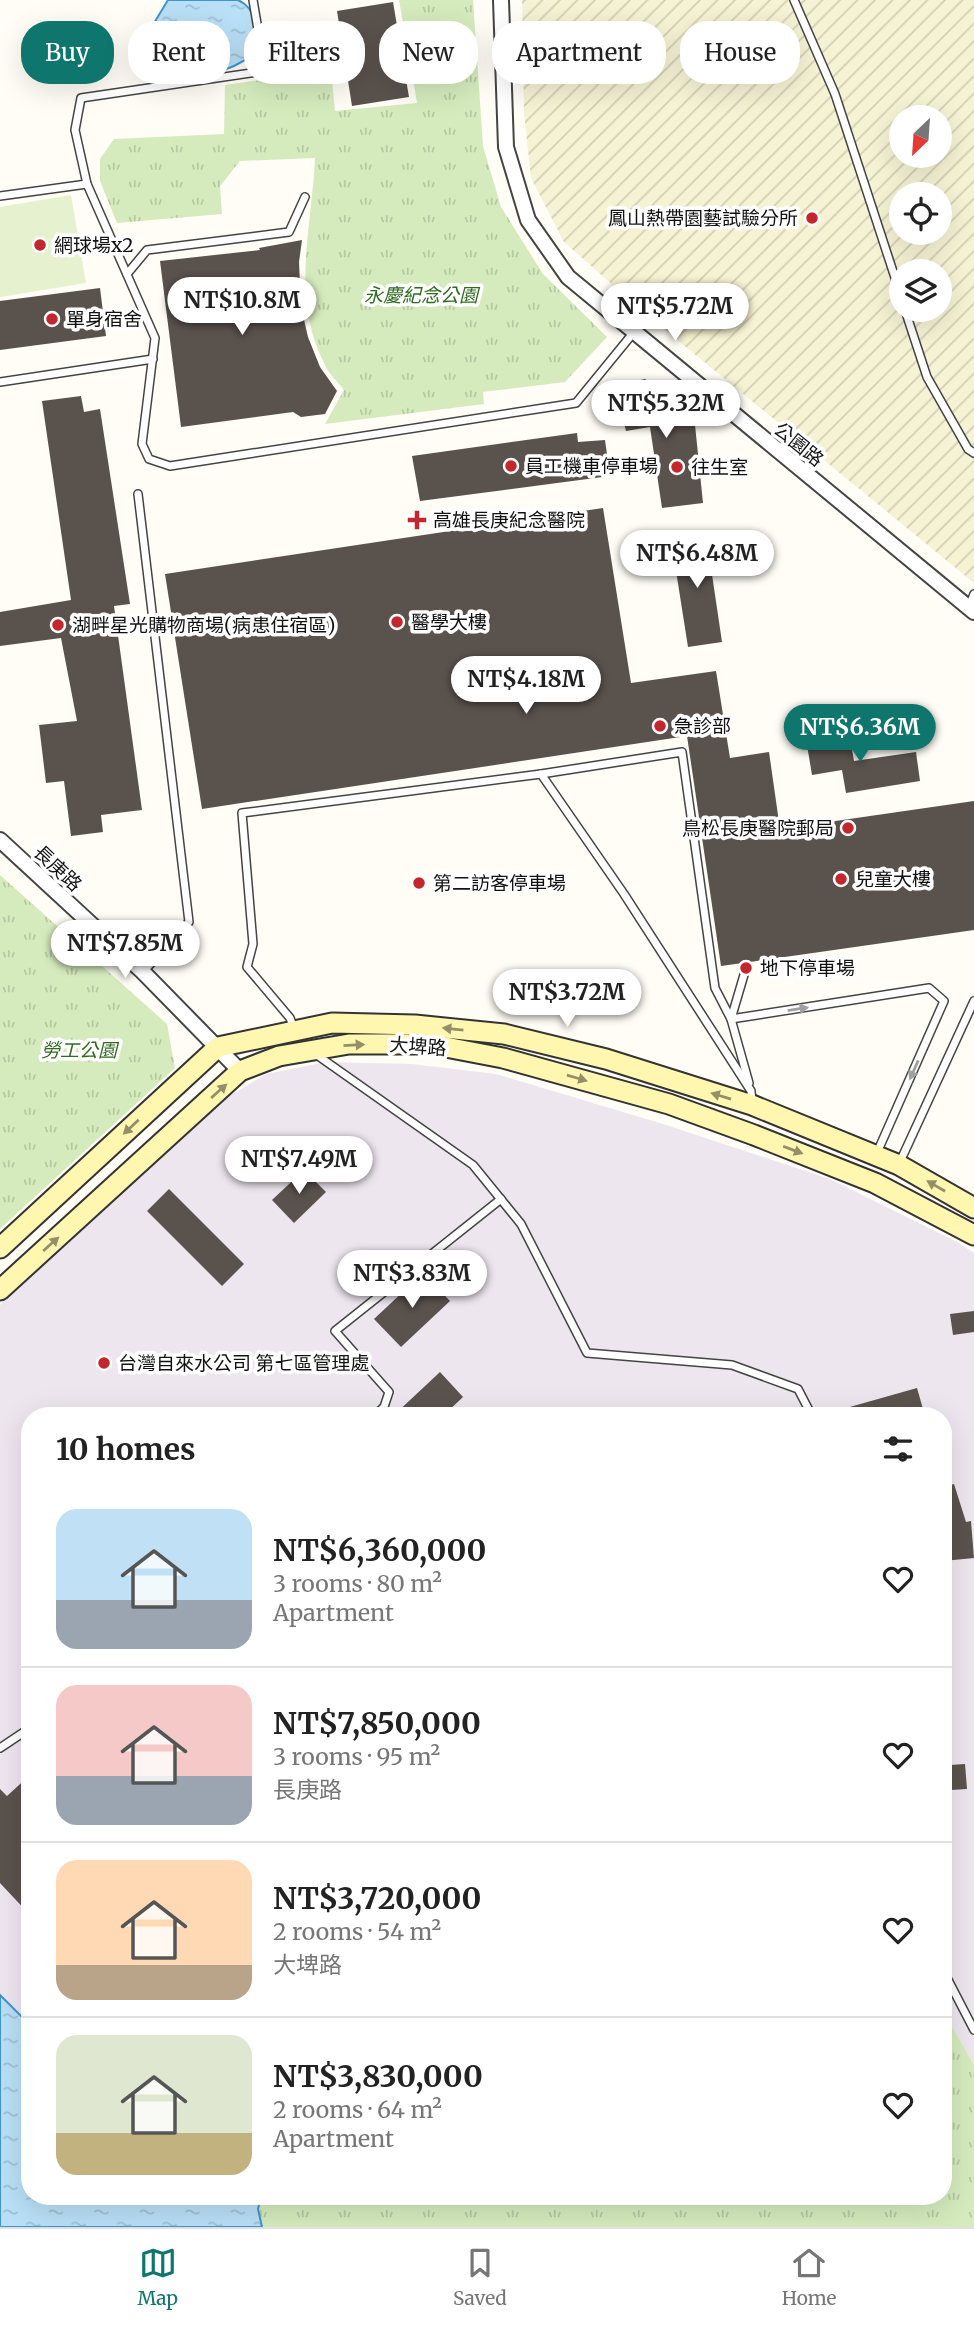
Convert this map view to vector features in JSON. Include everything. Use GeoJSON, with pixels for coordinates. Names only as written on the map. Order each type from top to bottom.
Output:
{"type":"FeatureCollection","features":[{"type":"Feature","properties":{"kind":"main road","name":"大埤路"},"geometry":{"type":"LineString","coordinates":[[0,1248],[218,1048],[294,1029],[332,1023],[415,1025],[504,1034],[751,1098],[899,1165],[974,1208]]}},
{"type":"Feature","properties":{"kind":"main road","name":"大埤路"},"geometry":{"type":"LineString","coordinates":[[0,1290],[240,1072],[279,1056],[349,1044],[430,1044],[503,1058],[669,1104],[876,1183],[974,1235]]}},
{"type":"Feature","properties":{"kind":"street","name":"公園路"},"geometry":{"type":"LineString","coordinates":[[501,0],[506,147],[528,220],[568,277],[972,604]]}},
{"type":"Feature","properties":{"kind":"street","name":"長庚路"},"geometry":{"type":"LineString","coordinates":[[0,840],[143,972],[240,1072]]}},
{"type":"Feature","properties":{"kind":"lane"},"geometry":{"type":"LineString","coordinates":[[253,0],[265,71],[81,98],[75,130],[87,184],[155,338],[142,444],[149,459],[170,466],[576,403],[634,332]]}},
{"type":"Feature","properties":{"kind":"lane"},"geometry":{"type":"LineString","coordinates":[[794,0],[835,94],[889,259]]}},
{"type":"Feature","properties":{"kind":"lane"},"geometry":{"type":"LineString","coordinates":[[0,196],[87,184]]}},
{"type":"Feature","properties":{"kind":"lane"},"geometry":{"type":"LineString","coordinates":[[127,274],[146,250],[289,232],[305,197]]}},
{"type":"Feature","properties":{"kind":"lane"},"geometry":{"type":"LineString","coordinates":[[909,322],[927,377],[968,449],[974,453]]}},
{"type":"Feature","properties":{"kind":"lane"},"geometry":{"type":"LineString","coordinates":[[0,382],[153,359]]}},
{"type":"Feature","properties":{"kind":"lane"},"geometry":{"type":"LineString","coordinates":[[138,494],[189,922],[143,972]]}},
{"type":"Feature","properties":{"kind":"lane"},"geometry":{"type":"LineString","coordinates":[[294,1029],[290,1018],[247,967],[253,944],[242,813],[541,774],[682,752],[715,988],[731,1019],[751,1098]]}},
{"type":"Feature","properties":{"kind":"lane"},"geometry":{"type":"LineString","coordinates":[[541,774],[624,894],[751,1098]]}},
{"type":"Feature","properties":{"kind":"lane"},"geometry":{"type":"LineString","coordinates":[[731,1019],[746,968]]}},
{"type":"Feature","properties":{"kind":"lane"},"geometry":{"type":"LineString","coordinates":[[731,1019],[929,988],[944,1001],[876,1156]]}},
{"type":"Feature","properties":{"kind":"lane"},"geometry":{"type":"LineString","coordinates":[[899,1165],[974,1001]]}},
{"type":"Feature","properties":{"kind":"lane"},"geometry":{"type":"LineString","coordinates":[[309,1050],[474,1165],[520,1224],[587,1353],[732,1365],[798,1389],[807,1407]]}},
{"type":"Feature","properties":{"kind":"lane"},"geometry":{"type":"LineString","coordinates":[[384,1407],[389,1392],[335,1331],[501,1199]]}},
{"type":"Feature","properties":{"kind":"lane"},"geometry":{"type":"LineString","coordinates":[[0,1748],[21,1734]]}},
{"type":"Feature","properties":{"kind":"lane"},"geometry":{"type":"LineString","coordinates":[[952,1988],[974,2030]]}},
{"type":"Feature","properties":{"kind":"shaded area"},"geometry":{"type":"Polygon","coordinates":[[[522,0],[974,0],[974,583],[642,311],[564,242],[531,178],[523,84],[666,84],[666,21],[522,21],[522,0]]]}},
{"type":"Feature","properties":{"kind":"shaded area"},"geometry":{"type":"Polygon","coordinates":[[[326,1062],[412,1064],[496,1074],[663,1124],[830,1179],[974,1253],[974,2065],[952,2026],[952,1407],[21,1407],[21,2017],[0,1995],[0,1305],[221,1101],[266,1074],[326,1062]]]}},
{"type":"Feature","properties":{"kind":"green space","name":"永慶紀念公園"},"geometry":{"type":"Polygon","coordinates":[[[399,0],[473,0],[474,21],[403,21],[399,0]]]}},
{"type":"Feature","properties":{"kind":"green space","name":"永慶紀念公園"},"geometry":{"type":"Polygon","coordinates":[[[478,73],[483,146],[501,207],[543,274],[607,337],[565,382],[483,392],[484,404],[325,424],[344,390],[325,365],[314,340],[308,314],[306,263],[315,158],[240,161],[220,186],[222,214],[117,223],[100,181],[100,159],[114,139],[224,134],[225,85],[244,82],[332,84],[335,111],[417,103],[414,84],[478,84],[478,73]]]}},
{"type":"Feature","properties":{"kind":"green space","name":"網球場x2"},"geometry":{"type":"Polygon","coordinates":[[[71,195],[86,283],[0,297],[0,207],[71,195]]]}},
{"type":"Feature","properties":{"kind":"green space","name":"勞工公園"},"geometry":{"type":"Polygon","coordinates":[[[0,875],[167,1024],[175,1068],[0,1229],[0,875]]]}},
{"type":"Feature","properties":{"kind":"green space"},"geometry":{"type":"Polygon","coordinates":[[[0,1995],[21,2016],[21,2205],[952,2205],[952,2026],[974,2065],[974,2227],[0,2227],[0,1995]]]}},
{"type":"Feature","properties":{"kind":"water"},"geometry":{"type":"Polygon","coordinates":[[[168,0],[238,0],[250,9],[255,21],[244,21],[244,61],[230,68],[230,21],[155,21],[168,0]]]}},
{"type":"Feature","properties":{"kind":"water"},"geometry":{"type":"Polygon","coordinates":[[[0,1995],[21,2016],[21,2205],[259,2205],[262,2227],[0,2227],[0,1995]]]}},
{"type":"Feature","properties":{"kind":"building"},"geometry":{"type":"Polygon","coordinates":[[[393,2],[396,21],[379,21],[379,84],[407,84],[409,97],[352,106],[349,84],[365,84],[365,21],[339,21],[337,11],[393,2]]]}},
{"type":"Feature","properties":{"kind":"building"},"geometry":{"type":"Polygon","coordinates":[[[302,240],[299,262],[301,307],[308,337],[320,367],[337,391],[325,414],[301,417],[293,412],[181,427],[160,261],[260,250],[259,248],[302,240]]]}},
{"type":"Feature","properties":{"kind":"building","name":"單身宿舍"},"geometry":{"type":"Polygon","coordinates":[[[100,288],[106,336],[0,350],[0,301],[100,288]]]}},
{"type":"Feature","properties":{"kind":"building","name":"往生室"},"geometry":{"type":"Polygon","coordinates":[[[645,379],[694,415],[703,503],[662,508],[650,427],[626,431],[615,386],[645,379]]]}},
{"type":"Feature","properties":{"kind":"building","name":"湖畔星光購物商場(病患住宿區)"},"geometry":{"type":"Polygon","coordinates":[[[81,396],[84,412],[100,409],[130,604],[114,606],[142,810],[101,815],[103,832],[71,836],[64,781],[46,783],[39,725],[77,721],[61,638],[0,646],[0,612],[71,600],[42,401],[81,396]]]}},
{"type":"Feature","properties":{"kind":"building","name":"員工機車停車場"},"geometry":{"type":"Polygon","coordinates":[[[577,433],[578,442],[605,440],[610,476],[420,501],[412,456],[577,433]]]}},
{"type":"Feature","properties":{"kind":"building","name":"醫學大樓"},"geometry":{"type":"Polygon","coordinates":[[[603,508],[631,683],[716,671],[730,758],[769,752],[780,829],[974,801],[974,930],[721,966],[687,736],[202,809],[165,574],[603,508]]]}},
{"type":"Feature","properties":{"kind":"building"},"geometry":{"type":"Polygon","coordinates":[[[706,534],[722,642],[688,647],[671,539],[706,534]]]}},
{"type":"Feature","properties":{"kind":"building"},"geometry":{"type":"Polygon","coordinates":[[[849,732],[854,761],[916,752],[920,781],[846,793],[842,770],[812,775],[806,739],[849,732]]]}},
{"type":"Feature","properties":{"kind":"building"},"geometry":{"type":"Polygon","coordinates":[[[304,1170],[326,1192],[294,1223],[272,1200],[304,1170]]]}},
{"type":"Feature","properties":{"kind":"building"},"geometry":{"type":"Polygon","coordinates":[[[169,1189],[244,1264],[222,1286],[147,1211],[169,1189]]]}},
{"type":"Feature","properties":{"kind":"building"},"geometry":{"type":"Polygon","coordinates":[[[423,1273],[450,1301],[401,1347],[374,1319],[423,1273]]]}},
{"type":"Feature","properties":{"kind":"building"},"geometry":{"type":"Polygon","coordinates":[[[974,1311],[974,1332],[953,1335],[950,1314],[974,1311]]]}},
{"type":"Feature","properties":{"kind":"building"},"geometry":{"type":"Polygon","coordinates":[[[440,1372],[463,1397],[452,1407],[403,1407],[440,1372]]]}},
{"type":"Feature","properties":{"kind":"building"},"geometry":{"type":"Polygon","coordinates":[[[917,1388],[922,1407],[850,1407],[917,1388]]]}},
{"type":"Feature","properties":{"kind":"building"},"geometry":{"type":"Polygon","coordinates":[[[952,1485],[966,1522],[971,1521],[974,1558],[952,1560],[952,1485]]]}},
{"type":"Feature","properties":{"kind":"building"},"geometry":{"type":"Polygon","coordinates":[[[965,1764],[967,1789],[952,1790],[952,1765],[965,1764]]]}},
{"type":"Feature","properties":{"kind":"building"},"geometry":{"type":"Polygon","coordinates":[[[21,1783],[21,1905],[0,1883],[0,1789],[7,1796],[21,1783]]]}},
{"type":"Feature","properties":{"kind":"place","name":"鳳山熱帶園藝試驗分所"},"geometry":{"type":"Point","coordinates":[812,218]}},
{"type":"Feature","properties":{"kind":"place","name":"網球場x2"},"geometry":{"type":"Point","coordinates":[40,245]}},
{"type":"Feature","properties":{"kind":"place","name":"單身宿舍"},"geometry":{"type":"Point","coordinates":[52,319]}},
{"type":"Feature","properties":{"kind":"place","name":"員工機車停車場"},"geometry":{"type":"Point","coordinates":[511,466]}},
{"type":"Feature","properties":{"kind":"place","name":"往生室"},"geometry":{"type":"Point","coordinates":[677,467]}},
{"type":"Feature","properties":{"kind":"place","name":"高雄長庚紀念醫院"},"geometry":{"type":"Point","coordinates":[417,520]}},
{"type":"Feature","properties":{"kind":"place","name":"醫學大樓"},"geometry":{"type":"Point","coordinates":[397,622]}},
{"type":"Feature","properties":{"kind":"place","name":"湖畔星光購物商場(病患住宿區)"},"geometry":{"type":"Point","coordinates":[58,625]}},
{"type":"Feature","properties":{"kind":"place","name":"急診部"},"geometry":{"type":"Point","coordinates":[660,726]}},
{"type":"Feature","properties":{"kind":"place","name":"鳥松長庚醫院郵局"},"geometry":{"type":"Point","coordinates":[848,828]}},
{"type":"Feature","properties":{"kind":"place","name":"兒童大樓"},"geometry":{"type":"Point","coordinates":[841,879]}},
{"type":"Feature","properties":{"kind":"place","name":"第二訪客停車場"},"geometry":{"type":"Point","coordinates":[419,883]}},
{"type":"Feature","properties":{"kind":"place","name":"地下停車場"},"geometry":{"type":"Point","coordinates":[746,968]}},
{"type":"Feature","properties":{"kind":"place","name":"台灣自來水公司 第七區管理處"},"geometry":{"type":"Point","coordinates":[104,1363]}}]}
